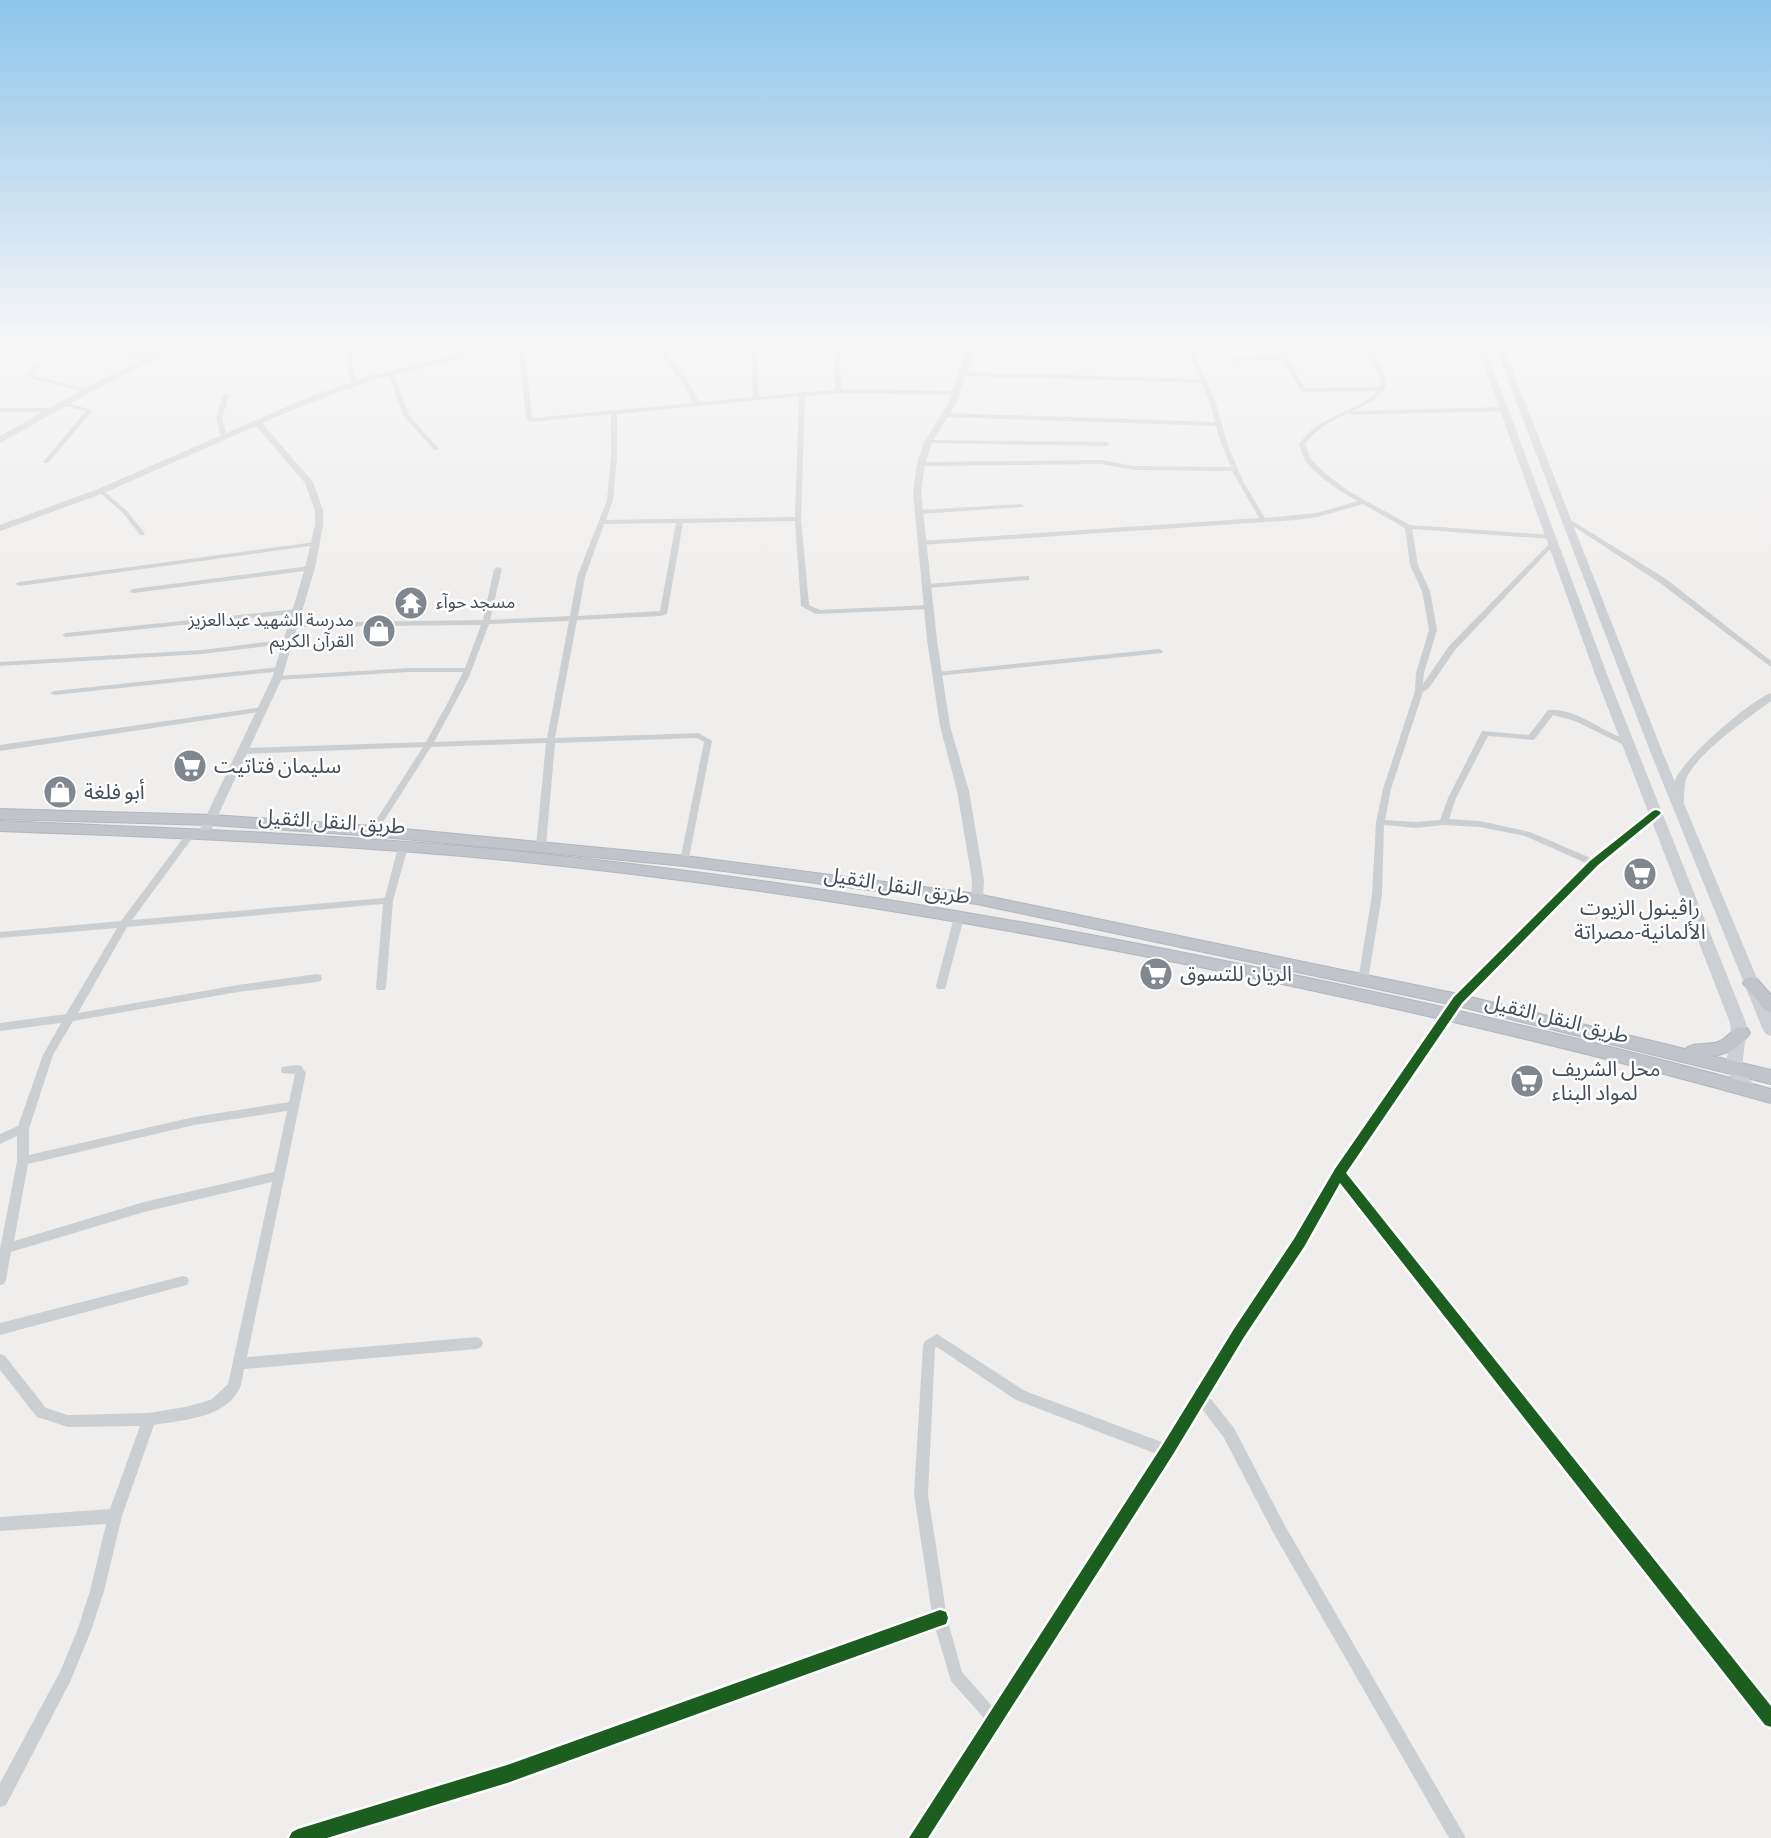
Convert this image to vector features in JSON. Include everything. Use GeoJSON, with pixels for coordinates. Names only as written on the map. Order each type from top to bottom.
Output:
{"type":"FeatureCollection","features":[{"type":"Feature","properties":{"kind":"highway","name":"طريق النقل الثقيل"},"geometry":{"type":"LineString","coordinates":[[0,814],[212,820],[373,831],[685,861],[977,899],[1363,980],[1771,1096]]}},
{"type":"Feature","properties":{"kind":"highway","name":"طريق النقل الثقيل"},"geometry":{"type":"LineString","coordinates":[[0,827],[403,847],[741,884],[959,917],[1453,1007],[1668,1050],[1771,1077]]}},
{"type":"Feature","properties":{"kind":"highway"},"geometry":{"type":"LineString","coordinates":[[1751,983],[1771,1006]]}},
{"type":"Feature","properties":{"kind":"highway"},"geometry":{"type":"LineString","coordinates":[[1668,1050],[1717,1050],[1729,1045],[1741,1033]]}},
{"type":"Feature","properties":{"kind":"main road"},"geometry":{"type":"LineString","coordinates":[[1513,430],[1629,744],[1741,1033],[1733,1067],[1750,1090]]}},
{"type":"Feature","properties":{"kind":"main road"},"geometry":{"type":"LineString","coordinates":[[1530,430],[1771,1030]]}},
{"type":"Feature","properties":{"kind":"main road"},"geometry":{"type":"LineString","coordinates":[[1524,460],[1542,461]]}},
{"type":"Feature","properties":{"kind":"street"},"geometry":{"type":"LineString","coordinates":[[46,462],[73,430]]}},
{"type":"Feature","properties":{"kind":"street"},"geometry":{"type":"LineString","coordinates":[[222,430],[224,437]]}},
{"type":"Feature","properties":{"kind":"street"},"geometry":{"type":"LineString","coordinates":[[0,528],[101,491],[240,430]]}},
{"type":"Feature","properties":{"kind":"street"},"geometry":{"type":"LineString","coordinates":[[1,1273],[23,1161],[23,1129],[48,1055],[124,924],[212,820],[279,673],[290,641],[310,568],[319,510],[313,489],[301,471],[264,430]]}},
{"type":"Feature","properties":{"kind":"street"},"geometry":{"type":"LineString","coordinates":[[419,430],[436,449]]}},
{"type":"Feature","properties":{"kind":"street"},"geometry":{"type":"LineString","coordinates":[[541,846],[551,738],[576,618],[581,577],[610,500],[613,430]]}},
{"type":"Feature","properties":{"kind":"street"},"geometry":{"type":"LineString","coordinates":[[801,430],[798,519],[805,606],[819,612],[928,607]]}},
{"type":"Feature","properties":{"kind":"street"},"geometry":{"type":"LineString","coordinates":[[936,430],[928,442],[921,464],[917,492],[921,543],[945,726],[967,815],[978,880],[977,899]]}},
{"type":"Feature","properties":{"kind":"street"},"geometry":{"type":"LineString","coordinates":[[1221,430],[1235,469],[1263,520]]}},
{"type":"Feature","properties":{"kind":"street"},"geometry":{"type":"LineString","coordinates":[[1311,430],[1301,444],[1308,460],[1332,481],[1363,502],[1408,527],[1552,540]]}},
{"type":"Feature","properties":{"kind":"street"},"geometry":{"type":"LineString","coordinates":[[928,442],[1107,444]]}},
{"type":"Feature","properties":{"kind":"street"},"geometry":{"type":"LineString","coordinates":[[921,464],[1100,462],[1134,468],[1235,469]]}},
{"type":"Feature","properties":{"kind":"street"},"geometry":{"type":"LineString","coordinates":[[101,491],[125,512],[142,534]]}},
{"type":"Feature","properties":{"kind":"street"},"geometry":{"type":"LineString","coordinates":[[921,543],[1318,515],[1363,502]]}},
{"type":"Feature","properties":{"kind":"street"},"geometry":{"type":"LineString","coordinates":[[919,512],[1021,506]]}},
{"type":"Feature","properties":{"kind":"street"},"geometry":{"type":"LineString","coordinates":[[601,522],[798,519]]}},
{"type":"Feature","properties":{"kind":"street"},"geometry":{"type":"LineString","coordinates":[[1566,519],[1663,581],[1771,665]]}},
{"type":"Feature","properties":{"kind":"street"},"geometry":{"type":"LineString","coordinates":[[293,625],[486,622],[663,613],[680,521]]}},
{"type":"Feature","properties":{"kind":"street"},"geometry":{"type":"LineString","coordinates":[[1363,980],[1377,895],[1380,822],[1387,789],[1419,691],[1420,673],[1433,630],[1426,592],[1414,565],[1408,527]]}},
{"type":"Feature","properties":{"kind":"street"},"geometry":{"type":"LineString","coordinates":[[1419,691],[1452,648],[1552,540]]}},
{"type":"Feature","properties":{"kind":"street"},"geometry":{"type":"LineString","coordinates":[[19,584],[315,544]]}},
{"type":"Feature","properties":{"kind":"street"},"geometry":{"type":"LineString","coordinates":[[133,592],[310,568]]}},
{"type":"Feature","properties":{"kind":"street"},"geometry":{"type":"LineString","coordinates":[[373,831],[429,744],[467,670],[486,622],[498,569]]}},
{"type":"Feature","properties":{"kind":"street"},"geometry":{"type":"LineString","coordinates":[[927,586],[1026,578]]}},
{"type":"Feature","properties":{"kind":"street"},"geometry":{"type":"LineString","coordinates":[[66,635],[297,611]]}},
{"type":"Feature","properties":{"kind":"street"},"geometry":{"type":"LineString","coordinates":[[0,664],[202,652],[290,641]]}},
{"type":"Feature","properties":{"kind":"street"},"geometry":{"type":"LineString","coordinates":[[937,674],[1159,651]]}},
{"type":"Feature","properties":{"kind":"street"},"geometry":{"type":"LineString","coordinates":[[54,694],[279,673],[467,670]]}},
{"type":"Feature","properties":{"kind":"street"},"geometry":{"type":"LineString","coordinates":[[1678,801],[1680,780],[1688,768],[1739,719],[1771,696]]}},
{"type":"Feature","properties":{"kind":"street"},"geometry":{"type":"LineString","coordinates":[[0,748],[263,709]]}},
{"type":"Feature","properties":{"kind":"street"},"geometry":{"type":"LineString","coordinates":[[1444,822],[1452,798],[1480,740],[1487,732],[1520,739],[1531,738],[1551,712],[1560,712],[1608,737],[1629,744]]}},
{"type":"Feature","properties":{"kind":"street"},"geometry":{"type":"LineString","coordinates":[[243,751],[692,733],[705,737],[708,741],[685,861]]}},
{"type":"Feature","properties":{"kind":"street"},"geometry":{"type":"LineString","coordinates":[[918,1838],[1167,1451],[1239,1333],[1299,1244],[1339,1173],[1453,1007],[1594,863],[1656,813]]}},
{"type":"Feature","properties":{"kind":"street"},"geometry":{"type":"LineString","coordinates":[[1380,822],[1416,825],[1444,822],[1480,824],[1514,830],[1594,863]]}},
{"type":"Feature","properties":{"kind":"street"},"geometry":{"type":"LineString","coordinates":[[381,987],[388,900],[403,847]]}},
{"type":"Feature","properties":{"kind":"street"},"geometry":{"type":"LineString","coordinates":[[0,935],[388,900]]}},
{"type":"Feature","properties":{"kind":"street"},"geometry":{"type":"LineString","coordinates":[[941,986],[959,917]]}},
{"type":"Feature","properties":{"kind":"street"},"geometry":{"type":"LineString","coordinates":[[0,1027],[66,1020],[177,999],[317,978]]}},
{"type":"Feature","properties":{"kind":"street"},"geometry":{"type":"LineString","coordinates":[[0,1360],[42,1413],[68,1421],[149,1419],[209,1408],[225,1400],[234,1387],[241,1363],[301,1073],[297,1069],[286,1070]]}},
{"type":"Feature","properties":{"kind":"street"},"geometry":{"type":"LineString","coordinates":[[23,1161],[194,1121],[293,1106]]}},
{"type":"Feature","properties":{"kind":"street"},"geometry":{"type":"LineString","coordinates":[[0,1139],[23,1129]]}},
{"type":"Feature","properties":{"kind":"street"},"geometry":{"type":"LineString","coordinates":[[1339,1173],[1771,1719]]}},
{"type":"Feature","properties":{"kind":"street"},"geometry":{"type":"LineString","coordinates":[[7,1248],[144,1207],[279,1177]]}},
{"type":"Feature","properties":{"kind":"street"},"geometry":{"type":"LineString","coordinates":[[0,1329],[183,1281]]}},
{"type":"Feature","properties":{"kind":"street"},"geometry":{"type":"LineString","coordinates":[[995,1720],[956,1676],[940,1618],[921,1494],[929,1345],[937,1340],[1021,1395],[1167,1451]]}},
{"type":"Feature","properties":{"kind":"street"},"geometry":{"type":"LineString","coordinates":[[241,1363],[477,1343]]}},
{"type":"Feature","properties":{"kind":"street"},"geometry":{"type":"LineString","coordinates":[[1201,1397],[1229,1433],[1279,1529],[1458,1838]]}},
{"type":"Feature","properties":{"kind":"street"},"geometry":{"type":"LineString","coordinates":[[0,1799],[65,1676],[84,1631],[97,1591],[115,1516],[149,1419]]}},
{"type":"Feature","properties":{"kind":"street"},"geometry":{"type":"LineString","coordinates":[[0,1524],[115,1516]]}},
{"type":"Feature","properties":{"kind":"street"},"geometry":{"type":"LineString","coordinates":[[298,1838],[507,1774],[940,1618]]}},
{"type":"Feature","properties":{"kind":"cycle path"},"geometry":{"type":"LineString","coordinates":[[918,1838],[1299,1243],[1339,1173],[1458,1000],[1594,863],[1656,813]]}},
{"type":"Feature","properties":{"kind":"cycle path"},"geometry":{"type":"LineString","coordinates":[[1339,1173],[1771,1719]]}},
{"type":"Feature","properties":{"kind":"cycle path"},"geometry":{"type":"LineString","coordinates":[[298,1838],[507,1774],[940,1618]]}},
{"type":"Feature","properties":{"kind":"place","name":"مسجد حوآء"},"geometry":{"type":"Point","coordinates":[411,603]}},
{"type":"Feature","properties":{"kind":"place","name":"مدرسة الشهيد عبدالعزيز القرآن الكريم"},"geometry":{"type":"Point","coordinates":[379,631]}},
{"type":"Feature","properties":{"kind":"place","name":"سليمان فتاتيت"},"geometry":{"type":"Point","coordinates":[190,766]}},
{"type":"Feature","properties":{"kind":"place","name":"أبو فلغة"},"geometry":{"type":"Point","coordinates":[60,792]}},
{"type":"Feature","properties":{"kind":"place","name":"راڤينول الزيوت الألمانية-مصراتة"},"geometry":{"type":"Point","coordinates":[1640,874]}},
{"type":"Feature","properties":{"kind":"place","name":"الريان للتسوق"},"geometry":{"type":"Point","coordinates":[1156,974]}},
{"type":"Feature","properties":{"kind":"place","name":"محل الشريف لمواد البناء"},"geometry":{"type":"Point","coordinates":[1527,1081]}}]}
